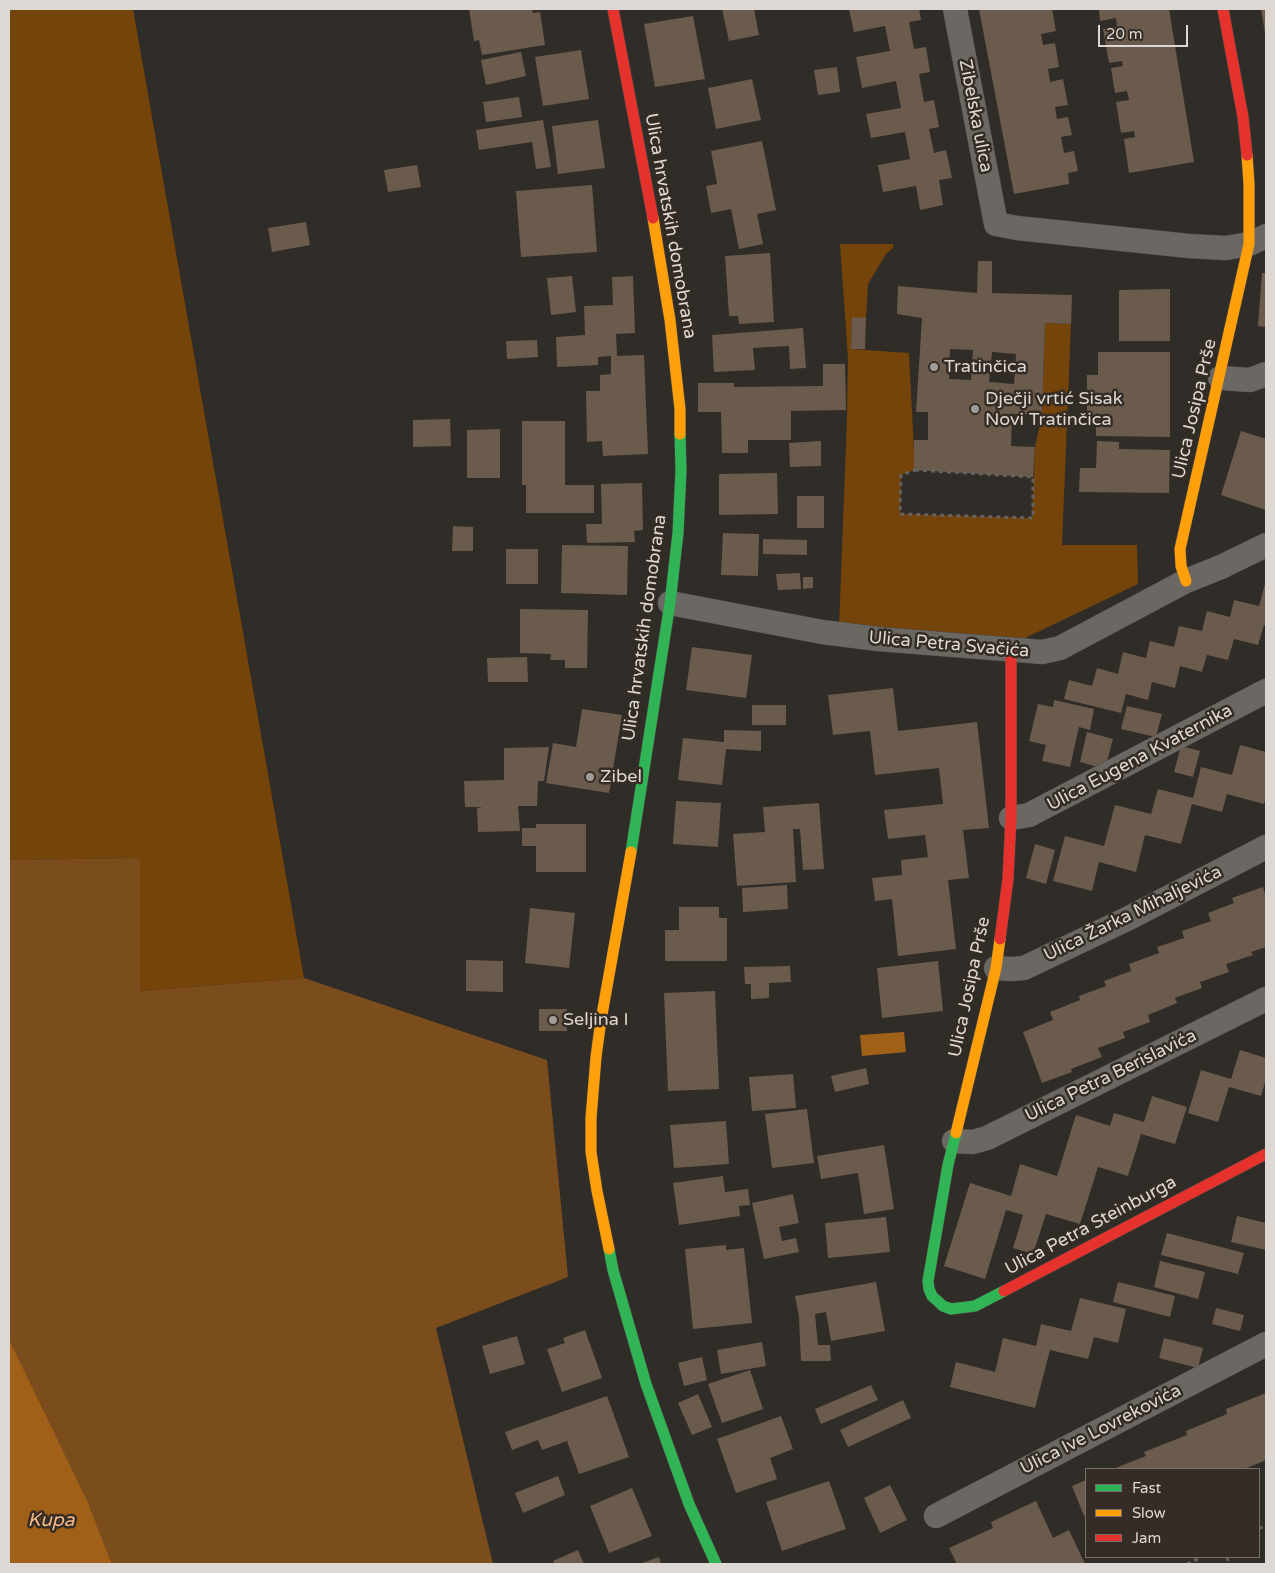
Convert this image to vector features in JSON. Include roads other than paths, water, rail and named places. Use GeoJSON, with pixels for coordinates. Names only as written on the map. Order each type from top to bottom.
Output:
{"type":"FeatureCollection","features":[{"type":"Feature","properties":{"kind":"street","name":"Ulica hrvatskih domobrana"},"geometry":{"type":"LineString","coordinates":[[613,9],[652,213],[670,320],[680,409],[681,470],[678,534],[670,603],[638,810],[601,1020],[592,1089],[591,1152],[613,1270],[636,1349],[669,1451],[716,1564]]}},
{"type":"Feature","properties":{"kind":"street","name":"Zibelska ulica"},"geometry":{"type":"LineString","coordinates":[[955,9],[996,224],[1017,228],[1189,246],[1226,248],[1258,240]]}},
{"type":"Feature","properties":{"kind":"street","name":"Ulica Josipa Prše"},"geometry":{"type":"LineString","coordinates":[[1186,582],[1181,566],[1180,550],[1220,378],[1258,240],[1249,184],[1243,117],[1223,9]]}},
{"type":"Feature","properties":{"kind":"street"},"geometry":{"type":"LineString","coordinates":[[1220,378],[1250,380],[1266,374]]}},
{"type":"Feature","properties":{"kind":"street","name":"Ulica Petra Svačića"},"geometry":{"type":"LineString","coordinates":[[670,603],[822,632],[878,639],[1042,652],[1060,648],[1186,582],[1221,568],[1266,545]]}},
{"type":"Feature","properties":{"kind":"street","name":"Ulica Josipa Prše"},"geometry":{"type":"LineString","coordinates":[[932,1296],[928,1280],[948,1165],[996,968],[1008,879],[1011,818],[1011,650]]}},
{"type":"Feature","properties":{"kind":"street","name":"Ulica Eugena Kvaternika"},"geometry":{"type":"LineString","coordinates":[[1011,818],[1029,816],[1266,692]]}},
{"type":"Feature","properties":{"kind":"street","name":"Ulica Žarka Mihaljevića"},"geometry":{"type":"LineString","coordinates":[[996,968],[1011,970],[1024,968],[1128,919],[1266,847]]}},
{"type":"Feature","properties":{"kind":"street","name":"Ulica Petra Berislavića"},"geometry":{"type":"LineString","coordinates":[[954,1141],[973,1142],[988,1138],[1266,1000]]}},
{"type":"Feature","properties":{"kind":"street","name":"Ulica Petra Steinburga"},"geometry":{"type":"LineString","coordinates":[[932,1296],[944,1306],[951,1308],[975,1306],[1266,1154]]}},
{"type":"Feature","properties":{"kind":"street","name":"Ulica Ive Lovrekovića"},"geometry":{"type":"LineString","coordinates":[[936,1516],[1266,1344]]}},
{"type":"Feature","properties":{"kind":"water"},"geometry":{"type":"Polygon","coordinates":[[[904,1032],[906,1052],[862,1056],[860,1035],[904,1032]]]}},
{"type":"Feature","properties":{"kind":"water","name":"Kupa"},"geometry":{"type":"Polygon","coordinates":[[[9,1339],[87,1500],[112,1564],[9,1564],[9,1339]]]}},
{"type":"Feature","properties":{"kind":"place","name":"Tratinčica"},"geometry":{"type":"Point","coordinates":[934,367]}},
{"type":"Feature","properties":{"kind":"place","name":"Dječji vrtić Sisak Novi Tratinčica"},"geometry":{"type":"Point","coordinates":[975,409]}},
{"type":"Feature","properties":{"kind":"place","name":"Zibel"},"geometry":{"type":"Point","coordinates":[590,777]}},
{"type":"Feature","properties":{"kind":"place","name":"Seljina I"},"geometry":{"type":"Point","coordinates":[553,1020]}}]}
